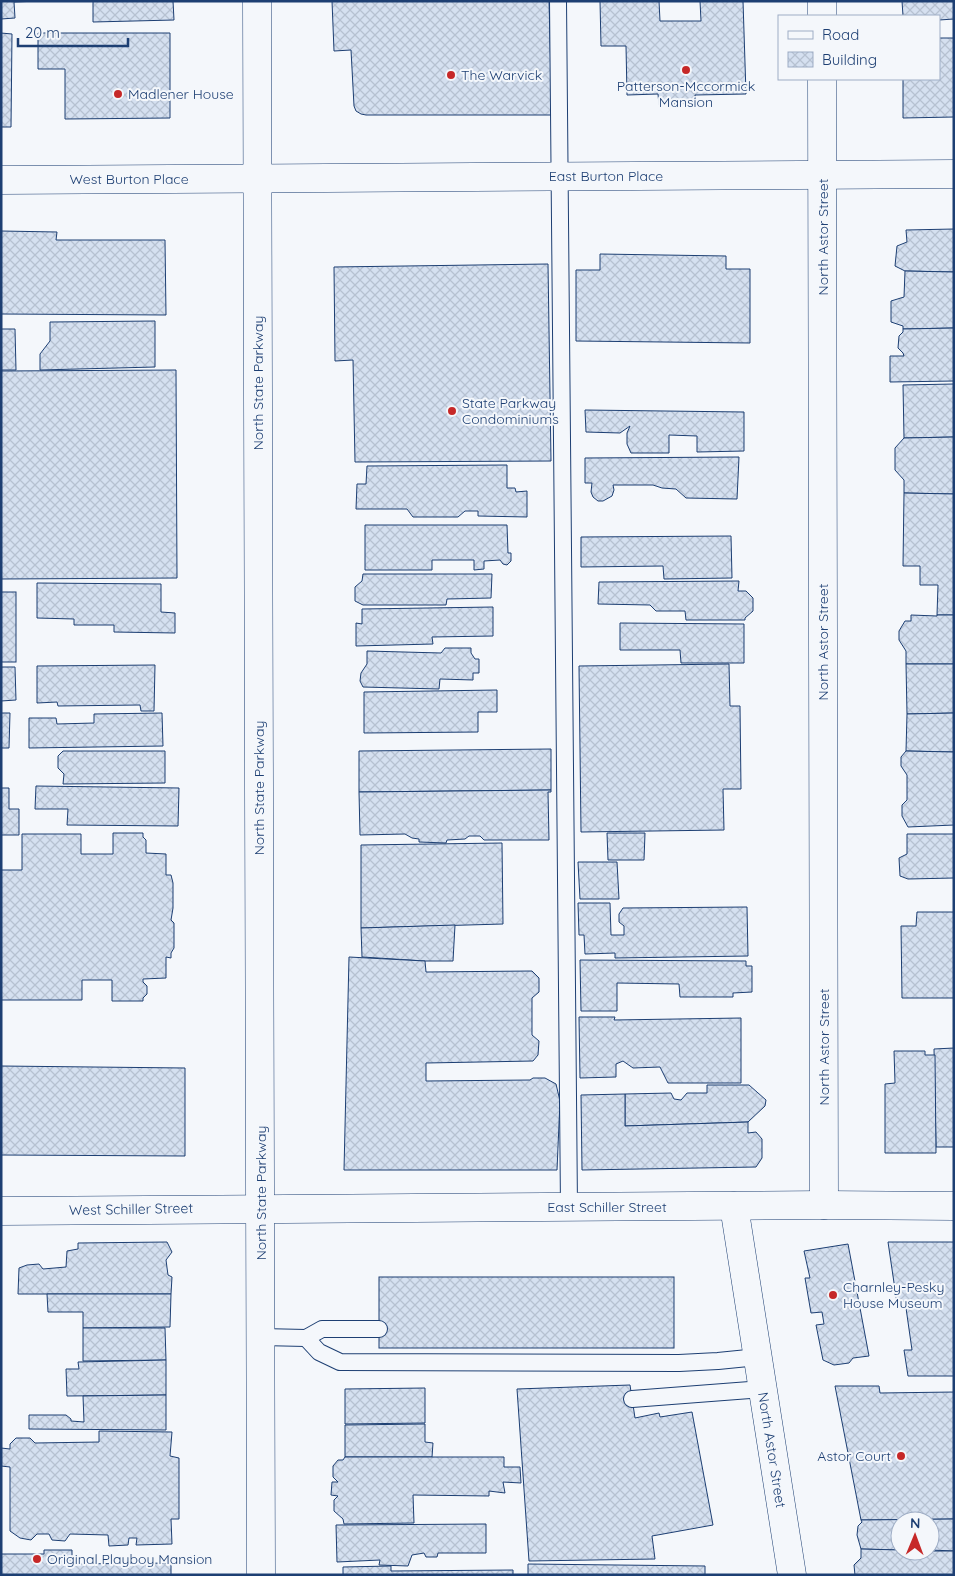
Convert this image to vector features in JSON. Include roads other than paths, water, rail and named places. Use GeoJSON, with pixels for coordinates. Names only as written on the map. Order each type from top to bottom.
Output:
{"type":"FeatureCollection","features":[{"type":"Feature","properties":{"kind":"street","name":"North State Parkway"},"geometry":{"type":"LineString","coordinates":[[258,1],[262,1575]]}},
{"type":"Feature","properties":{"kind":"street"},"geometry":{"type":"LineString","coordinates":[[822,1],[822,15]]}},
{"type":"Feature","properties":{"kind":"street","name":"North Astor Street"},"geometry":{"type":"LineString","coordinates":[[822,80],[824,1205]]}},
{"type":"Feature","properties":{"kind":"street","name":"East Burton Place"},"geometry":{"type":"LineString","coordinates":[[258,178],[954,174]]}},
{"type":"Feature","properties":{"kind":"street","name":"West Burton Place"},"geometry":{"type":"LineString","coordinates":[[1,180],[258,178]]}},
{"type":"Feature","properties":{"kind":"street","name":"North Astor Street"},"geometry":{"type":"LineString","coordinates":[[734,1206],[792,1575]]}},
{"type":"Feature","properties":{"kind":"street","name":"East Schiller Street"},"geometry":{"type":"LineString","coordinates":[[261,1208],[954,1206]]}},
{"type":"Feature","properties":{"kind":"street","name":"West Schiller Street"},"geometry":{"type":"LineString","coordinates":[[1,1211],[261,1208]]}},
{"type":"Feature","properties":{"kind":"lane"},"geometry":{"type":"LineString","coordinates":[[558,1],[569,1207]]}},
{"type":"Feature","properties":{"kind":"lane"},"geometry":{"type":"LineString","coordinates":[[261,1337],[306,1338],[322,1330],[379,1329]]}},
{"type":"Feature","properties":{"kind":"lane"},"geometry":{"type":"LineString","coordinates":[[306,1338],[319,1352],[340,1362],[679,1363],[758,1357]]}},
{"type":"Feature","properties":{"kind":"lane"},"geometry":{"type":"LineString","coordinates":[[632,1399],[762,1389]]}},
{"type":"Feature","properties":{"kind":"place","name":"Patterson-Mccormick Mansion"},"geometry":{"type":"Point","coordinates":[686,70]}},
{"type":"Feature","properties":{"kind":"place","name":"The Warvick"},"geometry":{"type":"Point","coordinates":[451,75]}},
{"type":"Feature","properties":{"kind":"place","name":"Madlener House"},"geometry":{"type":"Point","coordinates":[118,94]}},
{"type":"Feature","properties":{"kind":"place","name":"State Parkway Condominiums"},"geometry":{"type":"Point","coordinates":[452,411]}},
{"type":"Feature","properties":{"kind":"place","name":"Charnley-Pesky House Museum"},"geometry":{"type":"Point","coordinates":[833,1295]}},
{"type":"Feature","properties":{"kind":"place","name":"Astor Court"},"geometry":{"type":"Point","coordinates":[901,1456]}},
{"type":"Feature","properties":{"kind":"place","name":"Original Playboy Mansion"},"geometry":{"type":"Point","coordinates":[37,1559]}}]}
